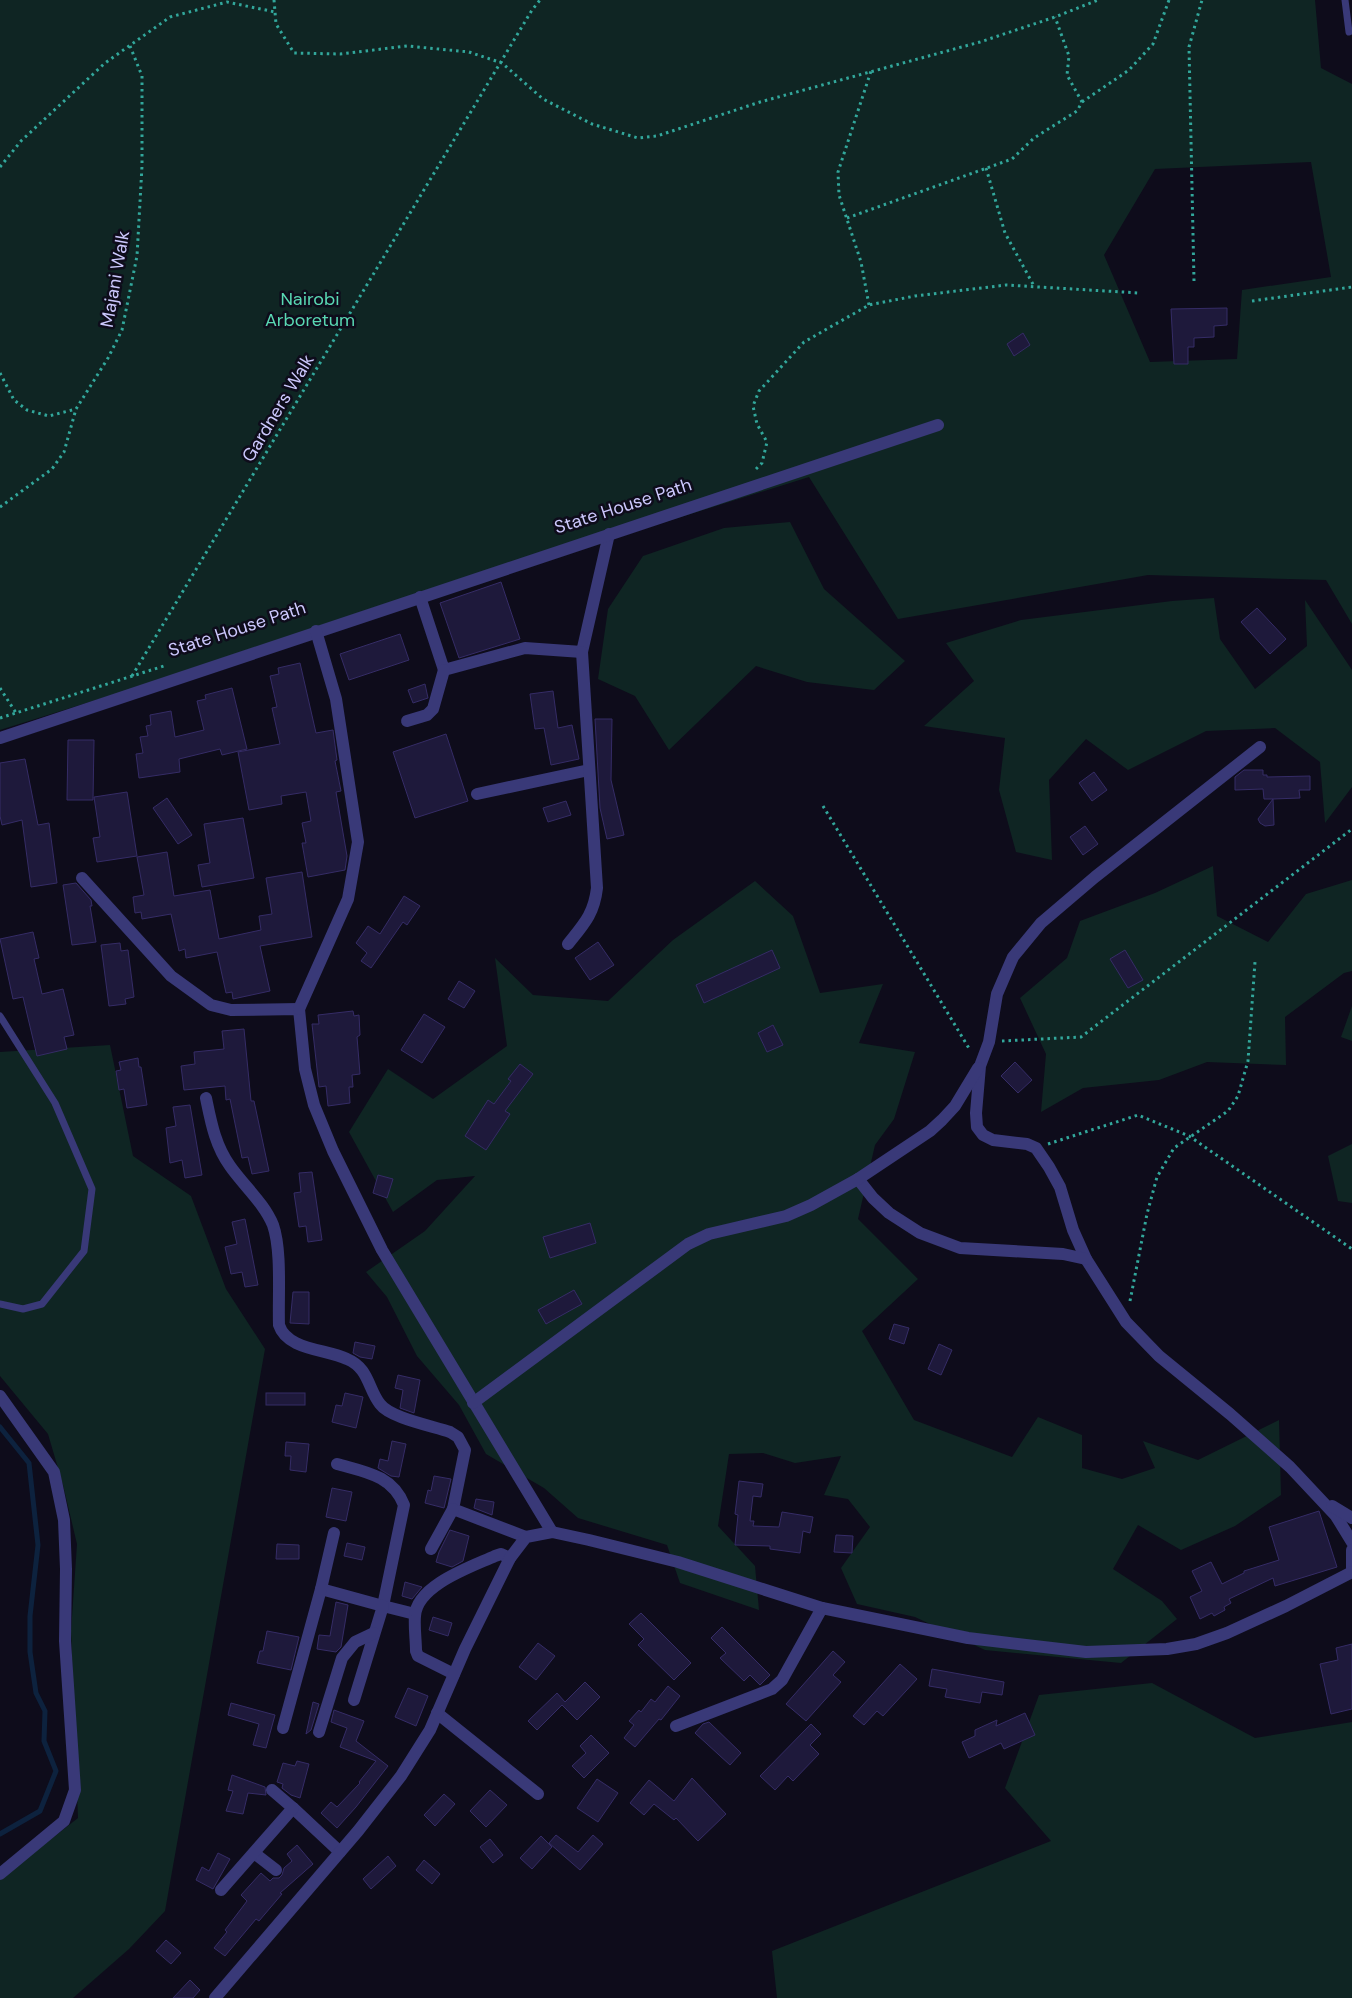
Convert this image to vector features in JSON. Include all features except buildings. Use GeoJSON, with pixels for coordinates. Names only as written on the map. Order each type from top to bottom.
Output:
{"type":"FeatureCollection","features":[{"type":"Feature","properties":{"kind":"street"},"geometry":{"type":"LineString","coordinates":[[0,738],[938,425]]}},
{"type":"Feature","properties":{"kind":"street"},"geometry":{"type":"LineString","coordinates":[[568,944],[587,921],[595,906],[597,888],[582,652],[609,534]]}},
{"type":"Feature","properties":{"kind":"street"},"geometry":{"type":"LineString","coordinates":[[407,721],[427,715],[433,709],[444,670],[420,597]]}},
{"type":"Feature","properties":{"kind":"street"},"geometry":{"type":"LineString","coordinates":[[316,631],[336,698],[358,842],[348,899],[299,1009],[305,1069],[314,1106],[333,1151],[382,1250],[552,1532]]}},
{"type":"Feature","properties":{"kind":"street"},"geometry":{"type":"LineString","coordinates":[[444,670],[526,648],[582,652]]}},
{"type":"Feature","properties":{"kind":"street"},"geometry":{"type":"LineString","coordinates":[[473,1403],[688,1244],[709,1234],[786,1216],[811,1205],[858,1179],[930,1131],[955,1106],[980,1066],[988,1042],[997,994],[1013,957],[1041,923],[1095,877],[1260,747]]}},
{"type":"Feature","properties":{"kind":"street"},"geometry":{"type":"LineString","coordinates":[[477,794],[589,770]]}},
{"type":"Feature","properties":{"kind":"street"},"geometry":{"type":"LineString","coordinates":[[82,878],[171,976],[211,1005],[231,1010],[299,1009]]}},
{"type":"Feature","properties":{"kind":"street"},"geometry":{"type":"LineString","coordinates":[[980,1066],[976,1113],[977,1127],[983,1135],[993,1140],[1026,1144],[1036,1148],[1060,1187],[1086,1259],[1126,1322],[1158,1356],[1290,1467],[1336,1516],[1352,1542]]}},
{"type":"Feature","properties":{"kind":"street"},"geometry":{"type":"LineString","coordinates":[[206,1098],[212,1130],[221,1151],[230,1166],[265,1210],[273,1226],[277,1245],[278,1325],[281,1334],[290,1341],[347,1359],[356,1364],[366,1376],[380,1404],[389,1413],[450,1432],[458,1437],[465,1450],[454,1509],[432,1549]]}},
{"type":"Feature","properties":{"kind":"street"},"geometry":{"type":"LineString","coordinates":[[858,1179],[872,1198],[890,1214],[920,1232],[960,1248],[1063,1254],[1086,1259]]}},
{"type":"Feature","properties":{"kind":"street"},"geometry":{"type":"LineString","coordinates":[[0,1396],[54,1472],[64,1520],[66,1569],[65,1641],[75,1790],[64,1821],[0,1874]]}},
{"type":"Feature","properties":{"kind":"street"},"geometry":{"type":"LineString","coordinates":[[337,1464],[381,1478],[400,1493],[404,1505],[383,1606],[354,1700]]}},
{"type":"Feature","properties":{"kind":"street"},"geometry":{"type":"LineString","coordinates":[[1323,1501],[1352,1518]]}},
{"type":"Feature","properties":{"kind":"street"},"geometry":{"type":"LineString","coordinates":[[454,1509],[526,1536],[552,1532],[678,1562],[822,1608],[968,1638],[1086,1652],[1168,1649],[1196,1644],[1286,1606],[1352,1572]]}},
{"type":"Feature","properties":{"kind":"street"},"geometry":{"type":"LineString","coordinates":[[284,1728],[334,1534]]}},
{"type":"Feature","properties":{"kind":"street"},"geometry":{"type":"LineString","coordinates":[[215,1998],[340,1852],[401,1776],[430,1730],[454,1674],[510,1558],[526,1536]]}},
{"type":"Feature","properties":{"kind":"street"},"geometry":{"type":"LineString","coordinates":[[1352,1550],[1352,1568]]}},
{"type":"Feature","properties":{"kind":"street"},"geometry":{"type":"LineString","coordinates":[[454,1674],[418,1656],[416,1651],[415,1614],[425,1595],[440,1583],[501,1554],[510,1558]]}},
{"type":"Feature","properties":{"kind":"street"},"geometry":{"type":"LineString","coordinates":[[321,1589],[415,1614]]}},
{"type":"Feature","properties":{"kind":"street"},"geometry":{"type":"LineString","coordinates":[[676,1726],[772,1689],[782,1680],[822,1608]]}},
{"type":"Feature","properties":{"kind":"street"},"geometry":{"type":"LineString","coordinates":[[319,1732],[342,1658],[355,1642],[374,1633]]}},
{"type":"Feature","properties":{"kind":"street"},"geometry":{"type":"LineString","coordinates":[[437,1713],[538,1794]]}},
{"type":"Feature","properties":{"kind":"street"},"geometry":{"type":"LineString","coordinates":[[272,1790],[340,1852]]}},
{"type":"Feature","properties":{"kind":"street"},"geometry":{"type":"LineString","coordinates":[[221,1890],[293,1808]]}},
{"type":"Feature","properties":{"kind":"street"},"geometry":{"type":"LineString","coordinates":[[254,1853],[276,1870]]}},
{"type":"Feature","properties":{"kind":"lane"},"geometry":{"type":"LineString","coordinates":[[1345,0],[1349,32]]}},
{"type":"Feature","properties":{"kind":"lane"},"geometry":{"type":"LineString","coordinates":[[0,1016],[55,1102],[92,1189],[84,1251],[42,1304],[23,1309],[0,1304]]}},
{"type":"Feature","properties":{"kind":"path"},"geometry":{"type":"LineString","coordinates":[[274,0],[276,24],[294,53],[340,54],[407,46],[469,52],[502,63],[543,99],[592,124],[638,138],[657,136],[760,102],[871,70],[980,42],[1055,17],[1098,0]]}},
{"type":"Feature","properties":{"kind":"path","name":"Gardners Walk"},"geometry":{"type":"LineString","coordinates":[[132,676],[502,63],[532,10],[540,0]]}},
{"type":"Feature","properties":{"kind":"path"},"geometry":{"type":"LineString","coordinates":[[847,218],[1012,159],[1034,138],[1077,110],[1082,102],[1129,70],[1153,44],[1169,0]]}},
{"type":"Feature","properties":{"kind":"path"},"geometry":{"type":"LineString","coordinates":[[1194,281],[1189,47],[1202,0]]}},
{"type":"Feature","properties":{"kind":"path"},"geometry":{"type":"LineString","coordinates":[[0,167],[21,141],[105,63],[170,17],[227,2],[275,12]]}},
{"type":"Feature","properties":{"kind":"path"},"geometry":{"type":"LineString","coordinates":[[1055,17],[1069,56],[1066,75],[1082,102]]}},
{"type":"Feature","properties":{"kind":"path","name":"Majani Walk"},"geometry":{"type":"LineString","coordinates":[[0,507],[52,469],[64,452],[76,409],[108,358],[122,330],[137,256],[142,166],[142,76],[130,46]]}},
{"type":"Feature","properties":{"kind":"path"},"geometry":{"type":"LineString","coordinates":[[869,305],[861,262],[839,195],[838,172],[871,70]]}},
{"type":"Feature","properties":{"kind":"path"},"geometry":{"type":"LineString","coordinates":[[986,168],[1005,233],[1034,287]]}},
{"type":"Feature","properties":{"kind":"path"},"geometry":{"type":"LineString","coordinates":[[752,475],[762,463],[767,442],[757,424],[753,406],[758,391],[804,342],[869,305],[915,296],[1006,285],[1140,292]]}},
{"type":"Feature","properties":{"kind":"path"},"geometry":{"type":"LineString","coordinates":[[1252,301],[1352,287]]}},
{"type":"Feature","properties":{"kind":"path"},"geometry":{"type":"LineString","coordinates":[[0,373],[14,400],[27,410],[49,416],[76,409]]}},
{"type":"Feature","properties":{"kind":"path","name":"State House Path"},"geometry":{"type":"LineString","coordinates":[[0,718],[169,664]]}},
{"type":"Feature","properties":{"kind":"path"},"geometry":{"type":"LineString","coordinates":[[0,688],[16,713]]}},
{"type":"Feature","properties":{"kind":"path"},"geometry":{"type":"LineString","coordinates":[[823,806],[980,1066]]}},
{"type":"Feature","properties":{"kind":"path"},"geometry":{"type":"LineString","coordinates":[[988,1042],[1081,1038],[1352,829]]}},
{"type":"Feature","properties":{"kind":"path"},"geometry":{"type":"LineString","coordinates":[[1126,1322],[1157,1177],[1174,1148],[1228,1111],[1238,1096],[1248,1061],[1255,962]]}},
{"type":"Feature","properties":{"kind":"path"},"geometry":{"type":"LineString","coordinates":[[1036,1148],[1138,1115],[1189,1136],[1352,1249]]}},
{"type":"Feature","properties":{"kind":"green space","name":"Nairobi Arboretum"},"geometry":{"type":"Polygon","coordinates":[[[0,0],[1315,0],[1321,68],[1352,84],[1352,624],[1326,580],[1148,575],[898,619],[809,477],[0,730],[0,0]],[[1311,162],[1155,169],[1104,255],[1150,362],[1237,359],[1242,290],[1331,277],[1311,162]]]}},
{"type":"Feature","properties":{"kind":"green space"},"geometry":{"type":"Polygon","coordinates":[[[790,522],[824,589],[905,661],[874,690],[807,682],[756,666],[669,750],[635,696],[598,679],[608,609],[643,556],[724,528],[790,522]]]}},
{"type":"Feature","properties":{"kind":"green space"},"geometry":{"type":"Polygon","coordinates":[[[1214,598],[1220,639],[1255,689],[1307,646],[1305,600],[1352,670],[1352,787],[1325,823],[1320,762],[1275,728],[1206,731],[1128,770],[1086,739],[1049,780],[1052,860],[1016,852],[999,790],[1005,738],[924,726],[974,681],[946,643],[1021,620],[1172,601],[1214,598]]]}},
{"type":"Feature","properties":{"kind":"green space"},"geometry":{"type":"Polygon","coordinates":[[[1213,866],[1217,916],[1268,942],[1306,894],[1352,880],[1352,971],[1344,973],[1285,1017],[1286,1065],[1207,1062],[1159,1080],[1083,1088],[1041,1112],[1046,1054],[1020,998],[1067,958],[1080,921],[1155,893],[1213,866]]]}},
{"type":"Feature","properties":{"kind":"green space"},"geometry":{"type":"Polygon","coordinates":[[[755,881],[793,916],[820,993],[883,984],[859,1043],[915,1052],[894,1119],[875,1145],[858,1219],[918,1279],[862,1331],[914,1420],[1012,1457],[1038,1417],[1082,1435],[1082,1468],[1122,1479],[1155,1468],[1143,1441],[1198,1460],[1279,1420],[1281,1495],[1235,1526],[1181,1550],[1138,1525],[1113,1569],[1162,1601],[1177,1619],[1121,1663],[985,1650],[915,1617],[857,1604],[841,1568],[870,1527],[848,1499],[824,1495],[841,1456],[795,1463],[763,1453],[729,1454],[718,1526],[755,1566],[759,1610],[680,1583],[667,1545],[578,1518],[544,1488],[486,1454],[459,1405],[417,1356],[387,1297],[366,1272],[425,1231],[475,1176],[437,1180],[393,1212],[349,1132],[388,1069],[433,1099],[507,1046],[495,958],[533,995],[608,1001],[673,940],[755,881]]]}},
{"type":"Feature","properties":{"kind":"green space"},"geometry":{"type":"Polygon","coordinates":[[[1352,1006],[1352,1041],[1341,1037],[1352,1006]]]}},
{"type":"Feature","properties":{"kind":"green space"},"geometry":{"type":"Polygon","coordinates":[[[110,1045],[133,1156],[191,1196],[226,1289],[265,1349],[165,1911],[129,1949],[73,1998],[0,1998],[0,1879],[78,1818],[71,1631],[77,1544],[63,1485],[48,1434],[0,1376],[0,1052],[110,1045]]]}},
{"type":"Feature","properties":{"kind":"green space"},"geometry":{"type":"Polygon","coordinates":[[[1352,1144],[1352,1203],[1338,1201],[1328,1156],[1352,1144]]]}},
{"type":"Feature","properties":{"kind":"green space"},"geometry":{"type":"Polygon","coordinates":[[[1152,1683],[1255,1738],[1352,1722],[1352,1998],[777,1998],[772,1951],[1051,1841],[1005,1788],[1039,1695],[1152,1683]]]}},
{"type":"Feature","properties":{"kind":"waterway"},"geometry":{"type":"LineString","coordinates":[[0,1427],[29,1463],[38,1545],[30,1616],[30,1652],[36,1693],[45,1711],[44,1741],[56,1771],[40,1811],[0,1834]]}}]}
